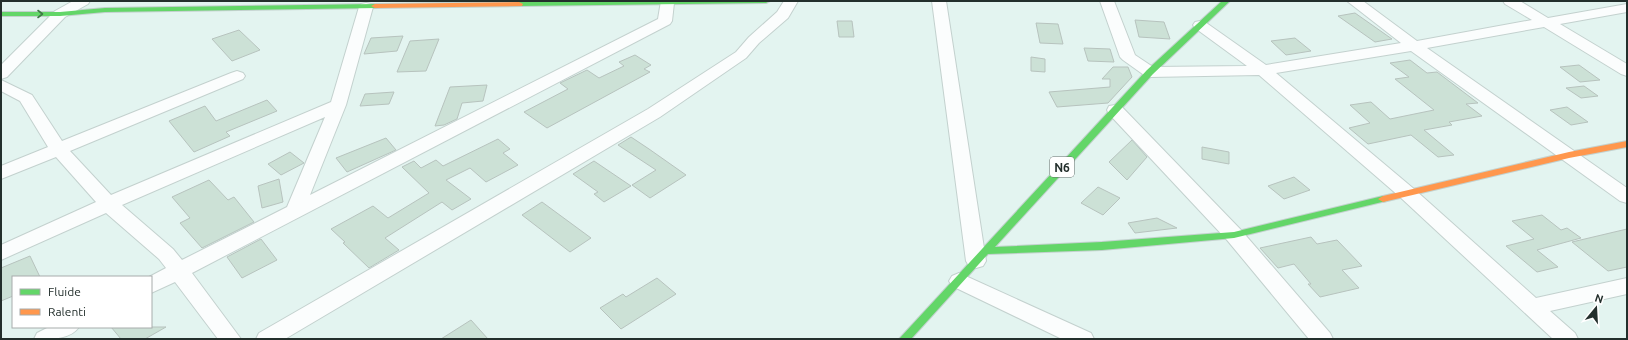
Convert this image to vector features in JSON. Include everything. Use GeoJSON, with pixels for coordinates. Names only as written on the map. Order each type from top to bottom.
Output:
{"type":"FeatureCollection","features":[{"type":"Feature","properties":{"kind":"main road"},"geometry":{"type":"LineString","coordinates":[[1,14],[60,14],[105,10],[766,1]]}},
{"type":"Feature","properties":{"kind":"main road","name":"N6"},"geometry":{"type":"LineString","coordinates":[[904,339],[1150,72],[1225,1]]}},
{"type":"Feature","properties":{"kind":"main road"},"geometry":{"type":"LineString","coordinates":[[1,5],[79,3],[105,10]]}},
{"type":"Feature","properties":{"kind":"main road"},"geometry":{"type":"LineString","coordinates":[[981,256],[1234,235],[1569,155],[1627,144]]}},
{"type":"Feature","properties":{"kind":"street"},"geometry":{"type":"LineString","coordinates":[[267,339],[654,114],[741,55],[754,40],[783,15],[791,1]]}},
{"type":"Feature","properties":{"kind":"street"},"geometry":{"type":"LineString","coordinates":[[939,1],[981,256]]}},
{"type":"Feature","properties":{"kind":"street"},"geometry":{"type":"LineString","coordinates":[[1107,1],[1128,57],[1150,72],[1263,70],[1414,46],[1627,8]]}},
{"type":"Feature","properties":{"kind":"street"},"geometry":{"type":"LineString","coordinates":[[1354,1],[1414,46],[1627,197]]}},
{"type":"Feature","properties":{"kind":"street"},"geometry":{"type":"LineString","coordinates":[[1510,1],[1627,71]]}},
{"type":"Feature","properties":{"kind":"street"},"geometry":{"type":"LineString","coordinates":[[1,74],[60,14],[79,3]]}},
{"type":"Feature","properties":{"kind":"street"},"geometry":{"type":"LineString","coordinates":[[152,284],[665,21],[667,3]]}},
{"type":"Feature","properties":{"kind":"street"},"geometry":{"type":"LineString","coordinates":[[294,212],[338,105],[366,7]]}},
{"type":"Feature","properties":{"kind":"street"},"geometry":{"type":"LineString","coordinates":[[1200,26],[1263,70],[1407,193],[1567,339]]}},
{"type":"Feature","properties":{"kind":"street"},"geometry":{"type":"LineString","coordinates":[[1,173],[237,76]]}},
{"type":"Feature","properties":{"kind":"street"},"geometry":{"type":"LineString","coordinates":[[1,85],[26,98],[58,149],[108,204],[166,254],[230,339]]}},
{"type":"Feature","properties":{"kind":"street"},"geometry":{"type":"LineString","coordinates":[[1,253],[108,204],[338,105]]}},
{"type":"Feature","properties":{"kind":"street"},"geometry":{"type":"LineString","coordinates":[[1115,110],[1234,235],[1322,339]]}},
{"type":"Feature","properties":{"kind":"street"},"geometry":{"type":"LineString","coordinates":[[958,281],[1083,339]]}},
{"type":"Feature","properties":{"kind":"street"},"geometry":{"type":"LineString","coordinates":[[1532,307],[1627,286]]}},
{"type":"Feature","properties":{"kind":"street"},"geometry":{"type":"LineString","coordinates":[[45,339],[66,328]]}},
{"type":"Feature","properties":{"kind":"building"},"geometry":{"type":"Polygon","coordinates":[[[1355,13],[1392,39],[1375,42],[1338,16],[1355,13]]]}},
{"type":"Feature","properties":{"kind":"building"},"geometry":{"type":"Polygon","coordinates":[[[1135,20],[1164,22],[1170,39],[1139,37],[1135,20]]]}},
{"type":"Feature","properties":{"kind":"building"},"geometry":{"type":"Polygon","coordinates":[[[837,21],[852,21],[854,37],[839,37],[837,21]]]}},
{"type":"Feature","properties":{"kind":"building"},"geometry":{"type":"Polygon","coordinates":[[[1036,23],[1058,24],[1063,44],[1040,43],[1036,23]]]}},
{"type":"Feature","properties":{"kind":"building"},"geometry":{"type":"Polygon","coordinates":[[[239,30],[260,50],[232,61],[212,39],[239,30]]]}},
{"type":"Feature","properties":{"kind":"building"},"geometry":{"type":"Polygon","coordinates":[[[403,36],[397,51],[364,54],[371,38],[403,36]]]}},
{"type":"Feature","properties":{"kind":"building"},"geometry":{"type":"Polygon","coordinates":[[[1295,38],[1311,51],[1286,55],[1271,41],[1295,38]]]}},
{"type":"Feature","properties":{"kind":"building"},"geometry":{"type":"Polygon","coordinates":[[[439,39],[426,71],[397,72],[410,41],[439,39]]]}},
{"type":"Feature","properties":{"kind":"building"},"geometry":{"type":"Polygon","coordinates":[[[1084,48],[1110,49],[1114,62],[1088,61],[1084,48]]]}},
{"type":"Feature","properties":{"kind":"building"},"geometry":{"type":"Polygon","coordinates":[[[635,55],[651,65],[644,69],[650,72],[547,128],[524,112],[568,89],[560,83],[587,70],[599,78],[624,66],[619,62],[635,55]]]}},
{"type":"Feature","properties":{"kind":"building"},"geometry":{"type":"Polygon","coordinates":[[[1031,57],[1045,59],[1045,72],[1031,71],[1031,57]]]}},
{"type":"Feature","properties":{"kind":"building"},"geometry":{"type":"Polygon","coordinates":[[[1410,60],[1427,73],[1437,72],[1478,103],[1466,104],[1482,116],[1449,122],[1452,125],[1424,130],[1454,155],[1438,157],[1411,135],[1368,144],[1349,128],[1370,123],[1350,105],[1371,102],[1390,119],[1434,110],[1395,79],[1409,77],[1390,63],[1410,60]]]}},
{"type":"Feature","properties":{"kind":"building"},"geometry":{"type":"Polygon","coordinates":[[[1579,65],[1600,80],[1580,82],[1560,67],[1579,65]]]}},
{"type":"Feature","properties":{"kind":"building"},"geometry":{"type":"Polygon","coordinates":[[[1113,67],[1128,67],[1132,77],[1108,103],[1057,107],[1049,92],[1110,87],[1110,79],[1102,79],[1113,67]]]}},
{"type":"Feature","properties":{"kind":"building"},"geometry":{"type":"Polygon","coordinates":[[[487,85],[483,101],[462,103],[457,119],[444,125],[435,126],[450,87],[487,85]]]}},
{"type":"Feature","properties":{"kind":"building"},"geometry":{"type":"Polygon","coordinates":[[[1584,86],[1598,96],[1581,98],[1566,88],[1584,86]]]}},
{"type":"Feature","properties":{"kind":"building"},"geometry":{"type":"Polygon","coordinates":[[[394,92],[389,104],[360,106],[365,94],[394,92]]]}},
{"type":"Feature","properties":{"kind":"building"},"geometry":{"type":"Polygon","coordinates":[[[267,100],[277,111],[226,132],[230,136],[194,152],[169,121],[205,106],[216,121],[267,100]]]}},
{"type":"Feature","properties":{"kind":"building"},"geometry":{"type":"Polygon","coordinates":[[[1567,107],[1588,122],[1571,125],[1550,110],[1567,107]]]}},
{"type":"Feature","properties":{"kind":"building"},"geometry":{"type":"Polygon","coordinates":[[[631,137],[686,175],[650,198],[632,185],[656,170],[618,145],[631,137]]]}},
{"type":"Feature","properties":{"kind":"building"},"geometry":{"type":"Polygon","coordinates":[[[386,138],[396,150],[347,172],[336,158],[386,138]]]}},
{"type":"Feature","properties":{"kind":"building"},"geometry":{"type":"Polygon","coordinates":[[[498,139],[510,149],[503,153],[518,165],[486,182],[470,168],[446,180],[471,199],[452,210],[442,202],[385,238],[399,250],[369,268],[331,229],[373,206],[388,218],[429,193],[402,167],[414,161],[421,168],[436,160],[443,166],[498,139]]]}},
{"type":"Feature","properties":{"kind":"building"},"geometry":{"type":"Polygon","coordinates":[[[1132,140],[1147,157],[1127,180],[1109,162],[1132,140]]]}},
{"type":"Feature","properties":{"kind":"building"},"geometry":{"type":"Polygon","coordinates":[[[1202,147],[1229,152],[1229,164],[1202,159],[1202,147]]]}},
{"type":"Feature","properties":{"kind":"building"},"geometry":{"type":"Polygon","coordinates":[[[290,152],[304,163],[281,175],[268,164],[290,152]]]}},
{"type":"Feature","properties":{"kind":"building"},"geometry":{"type":"Polygon","coordinates":[[[594,161],[631,186],[604,202],[594,194],[598,192],[573,174],[594,161]]]}},
{"type":"Feature","properties":{"kind":"building"},"geometry":{"type":"Polygon","coordinates":[[[1294,177],[1310,190],[1284,199],[1268,186],[1294,177]]]}},
{"type":"Feature","properties":{"kind":"building"},"geometry":{"type":"Polygon","coordinates":[[[279,179],[283,202],[262,208],[258,186],[279,179]]]}},
{"type":"Feature","properties":{"kind":"building"},"geometry":{"type":"Polygon","coordinates":[[[209,180],[228,200],[234,197],[254,222],[202,248],[180,223],[190,218],[172,197],[209,180]]]}},
{"type":"Feature","properties":{"kind":"building"},"geometry":{"type":"Polygon","coordinates":[[[1098,187],[1120,198],[1103,215],[1081,203],[1098,187]]]}},
{"type":"Feature","properties":{"kind":"building"},"geometry":{"type":"Polygon","coordinates":[[[542,202],[591,238],[570,252],[522,215],[542,202]]]}},
{"type":"Feature","properties":{"kind":"building"},"geometry":{"type":"Polygon","coordinates":[[[1542,215],[1561,230],[1567,228],[1581,238],[1537,250],[1558,267],[1537,272],[1506,246],[1534,239],[1512,221],[1542,215]]]}},
{"type":"Feature","properties":{"kind":"building"},"geometry":{"type":"Polygon","coordinates":[[[1157,218],[1177,228],[1135,233],[1128,223],[1157,218]]]}},
{"type":"Feature","properties":{"kind":"building"},"geometry":{"type":"Polygon","coordinates":[[[1627,229],[1627,267],[1608,271],[1572,242],[1627,229]]]}},
{"type":"Feature","properties":{"kind":"building"},"geometry":{"type":"Polygon","coordinates":[[[1311,237],[1317,244],[1337,240],[1362,266],[1342,270],[1359,288],[1320,297],[1308,284],[1311,284],[1294,264],[1278,268],[1260,248],[1311,237]]]}},
{"type":"Feature","properties":{"kind":"building"},"geometry":{"type":"Polygon","coordinates":[[[261,239],[277,260],[242,278],[227,257],[261,239]]]}},
{"type":"Feature","properties":{"kind":"building"},"geometry":{"type":"Polygon","coordinates":[[[30,256],[40,276],[12,276],[12,296],[1,301],[1,268],[30,256]]]}},
{"type":"Feature","properties":{"kind":"building"},"geometry":{"type":"Polygon","coordinates":[[[657,278],[676,294],[621,329],[600,308],[623,294],[626,297],[657,278]]]}},
{"type":"Feature","properties":{"kind":"building"},"geometry":{"type":"Polygon","coordinates":[[[471,320],[488,339],[441,339],[471,320]]]}},
{"type":"Feature","properties":{"kind":"building"},"geometry":{"type":"Polygon","coordinates":[[[166,327],[145,339],[121,339],[112,328],[166,327]]]}},
{"type":"Feature","properties":{"kind":"traffic: fast"},"geometry":{"type":"LineString","coordinates":[[519,4],[766,1]]}},
{"type":"Feature","properties":{"kind":"traffic: fast"},"geometry":{"type":"LineString","coordinates":[[904,339],[1150,72],[1226,1]]}},
{"type":"Feature","properties":{"kind":"traffic: fast"},"geometry":{"type":"LineString","coordinates":[[1,14],[60,14],[105,10],[375,6]]}},
{"type":"Feature","properties":{"kind":"traffic: fast"},"geometry":{"type":"LineString","coordinates":[[985,251],[1102,246],[1234,235],[1383,199]]}},
{"type":"Feature","properties":{"kind":"traffic: slow"},"geometry":{"type":"LineString","coordinates":[[375,6],[519,4]]}},
{"type":"Feature","properties":{"kind":"traffic: slow"},"geometry":{"type":"LineString","coordinates":[[1383,199],[1569,155],[1627,144]]}}]}
